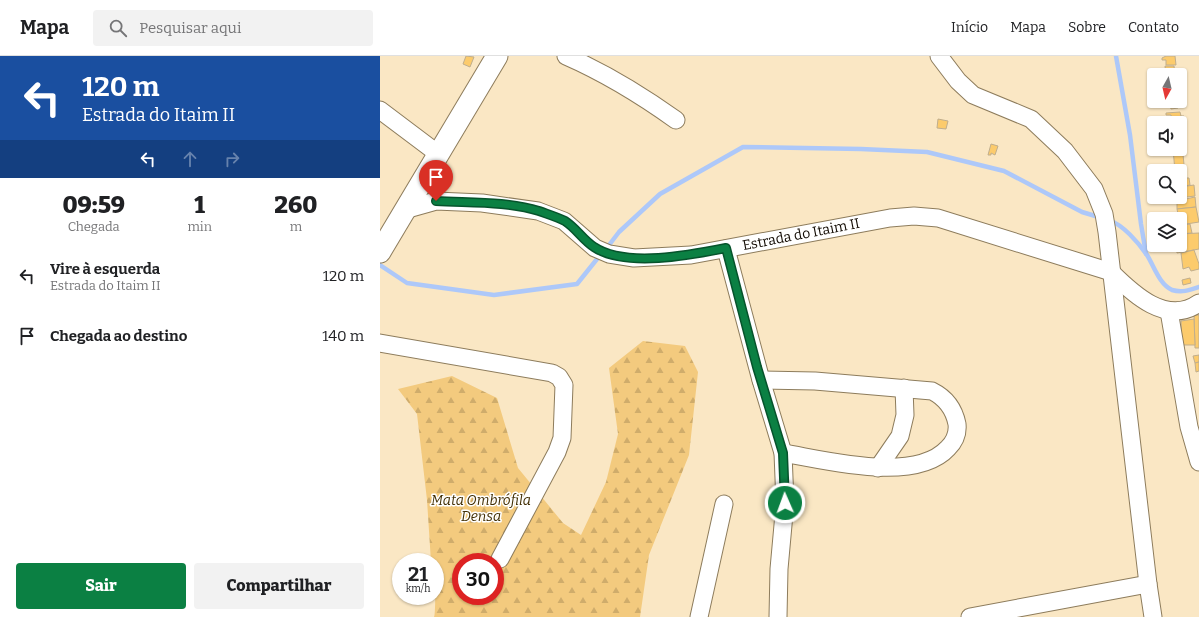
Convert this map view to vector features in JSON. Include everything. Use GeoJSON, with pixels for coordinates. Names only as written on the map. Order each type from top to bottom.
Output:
{"type":"FeatureCollection","features":[{"type":"Feature","properties":{"kind":"street"},"geometry":{"type":"LineString","coordinates":[[381,250],[437,154],[497,56]]}},
{"type":"Feature","properties":{"kind":"street"},"geometry":{"type":"LineString","coordinates":[[566,56],[594,68],[628,88],[676,120]]}},
{"type":"Feature","properties":{"kind":"street"},"geometry":{"type":"LineString","coordinates":[[939,56],[958,81],[973,95],[1031,119],[1050,135],[1086,177],[1094,189],[1104,214],[1153,617]]}},
{"type":"Feature","properties":{"kind":"street"},"geometry":{"type":"LineString","coordinates":[[380,110],[437,154]]}},
{"type":"Feature","properties":{"kind":"street","name":"Estrada do Itaim II"},"geometry":{"type":"LineString","coordinates":[[404,210],[436,201],[482,204],[538,211],[564,221],[602,251],[634,258],[658,258],[691,255],[851,224],[890,218],[914,216],[938,218],[968,226],[1111,272],[1130,292],[1154,307],[1169,311]]}},
{"type":"Feature","properties":{"kind":"street"},"geometry":{"type":"LineString","coordinates":[[726,248],[761,380],[783,453],[785,503],[779,569],[778,617]]}},
{"type":"Feature","properties":{"kind":"street"},"geometry":{"type":"LineString","coordinates":[[1199,303],[1190,309],[1169,311],[1189,427],[1199,462]]}},
{"type":"Feature","properties":{"kind":"street"},"geometry":{"type":"LineString","coordinates":[[380,343],[552,373],[559,377],[564,385],[562,438],[557,452],[503,553]]}},
{"type":"Feature","properties":{"kind":"street"},"geometry":{"type":"LineString","coordinates":[[761,380],[815,381],[904,388],[932,392],[941,396],[955,415],[957,427],[956,437],[943,454],[924,463],[902,468],[878,468],[783,453]]}},
{"type":"Feature","properties":{"kind":"street"},"geometry":{"type":"LineString","coordinates":[[878,468],[900,436],[905,415],[904,388]]}},
{"type":"Feature","properties":{"kind":"street"},"geometry":{"type":"LineString","coordinates":[[699,617],[724,504]]}},
{"type":"Feature","properties":{"kind":"street"},"geometry":{"type":"LineString","coordinates":[[970,617],[1148,584]]}},
{"type":"Feature","properties":{"kind":"green space","name":"Mata Ombrófila Densa"},"geometry":{"type":"Polygon","coordinates":[[[643,341],[685,346],[698,372],[689,455],[649,555],[640,617],[434,617],[435,605],[444,605],[444,553],[430,553],[427,500],[417,414],[398,389],[452,376],[497,398],[518,468],[563,523],[581,535],[606,482],[618,434],[609,368],[643,341]]]}},
{"type":"Feature","properties":{"kind":"building"},"geometry":{"type":"Polygon","coordinates":[[[466,56],[474,57],[470,67],[463,64],[466,56]]]}},
{"type":"Feature","properties":{"kind":"building"},"geometry":{"type":"Polygon","coordinates":[[[1166,56],[1175,56],[1176,65],[1166,65],[1166,60],[1162,60],[1162,58],[1166,56]]]}},
{"type":"Feature","properties":{"kind":"building"},"geometry":{"type":"Polygon","coordinates":[[[1165,66],[1174,66],[1174,68],[1165,68],[1165,66]]]}},
{"type":"Feature","properties":{"kind":"building"},"geometry":{"type":"Polygon","coordinates":[[[1180,112],[1181,116],[1166,115],[1166,113],[1180,112]]]}},
{"type":"Feature","properties":{"kind":"building"},"geometry":{"type":"Polygon","coordinates":[[[938,119],[948,121],[946,129],[937,128],[938,119]]]}},
{"type":"Feature","properties":{"kind":"building"},"geometry":{"type":"Polygon","coordinates":[[[991,144],[998,146],[995,155],[991,153],[991,155],[988,155],[991,144]]]}},
{"type":"Feature","properties":{"kind":"building"},"geometry":{"type":"Polygon","coordinates":[[[1174,156],[1183,156],[1184,164],[1174,164],[1174,156]]]}},
{"type":"Feature","properties":{"kind":"building"},"geometry":{"type":"Polygon","coordinates":[[[1187,178],[1189,178],[1190,185],[1187,186],[1187,178]]]}},
{"type":"Feature","properties":{"kind":"building"},"geometry":{"type":"Polygon","coordinates":[[[1194,185],[1195,196],[1187,197],[1187,186],[1194,185]]]}},
{"type":"Feature","properties":{"kind":"building"},"geometry":{"type":"Polygon","coordinates":[[[1195,197],[1196,207],[1177,209],[1177,204],[1187,204],[1187,199],[1195,197]]]}},
{"type":"Feature","properties":{"kind":"building"},"geometry":{"type":"Polygon","coordinates":[[[1196,207],[1199,222],[1187,224],[1187,212],[1178,212],[1177,209],[1196,207]]]}},
{"type":"Feature","properties":{"kind":"building"},"geometry":{"type":"Polygon","coordinates":[[[1187,224],[1190,224],[1192,233],[1187,233],[1187,224]]]}},
{"type":"Feature","properties":{"kind":"building"},"geometry":{"type":"Polygon","coordinates":[[[1199,233],[1199,249],[1187,251],[1187,234],[1199,233]]]}},
{"type":"Feature","properties":{"kind":"building"},"geometry":{"type":"Polygon","coordinates":[[[1194,250],[1199,264],[1199,269],[1191,271],[1189,267],[1183,269],[1181,253],[1194,250]]]}},
{"type":"Feature","properties":{"kind":"building"},"geometry":{"type":"Polygon","coordinates":[[[1190,278],[1191,283],[1183,285],[1182,280],[1190,278]]]}},
{"type":"Feature","properties":{"kind":"building"},"geometry":{"type":"Polygon","coordinates":[[[1194,315],[1199,315],[1199,348],[1195,348],[1194,315]]]}},
{"type":"Feature","properties":{"kind":"building"},"geometry":{"type":"Polygon","coordinates":[[[1194,319],[1195,345],[1182,345],[1181,321],[1194,319]]]}},
{"type":"Feature","properties":{"kind":"building"},"geometry":{"type":"Polygon","coordinates":[[[1199,355],[1199,362],[1195,363],[1193,356],[1199,355]]]}},
{"type":"Feature","properties":{"kind":"building"},"geometry":{"type":"Polygon","coordinates":[[[1199,362],[1199,371],[1196,372],[1195,363],[1199,362]]]}},
{"type":"Feature","properties":{"kind":"waterway"},"geometry":{"type":"LineString","coordinates":[[1116,56],[1130,135],[1146,254]]}},
{"type":"Feature","properties":{"kind":"waterway"},"geometry":{"type":"LineString","coordinates":[[606,249],[619,232],[660,194],[743,147],[861,149],[927,152],[1004,171],[1082,212],[1102,218]]}},
{"type":"Feature","properties":{"kind":"waterway"},"geometry":{"type":"LineString","coordinates":[[1109,220],[1120,226],[1135,240],[1147,255],[1160,279],[1167,287],[1172,290],[1179,291],[1199,287]]}},
{"type":"Feature","properties":{"kind":"waterway"},"geometry":{"type":"LineString","coordinates":[[380,265],[407,283],[494,295],[577,284],[601,254]]}},
{"type":"Feature","properties":{"kind":"route"},"geometry":{"type":"LineString","coordinates":[[436,201],[510,206],[538,211],[564,221],[595,248],[609,254],[619,256],[634,258],[658,258],[691,255],[726,248],[743,317],[783,453],[785,503]]}}]}
